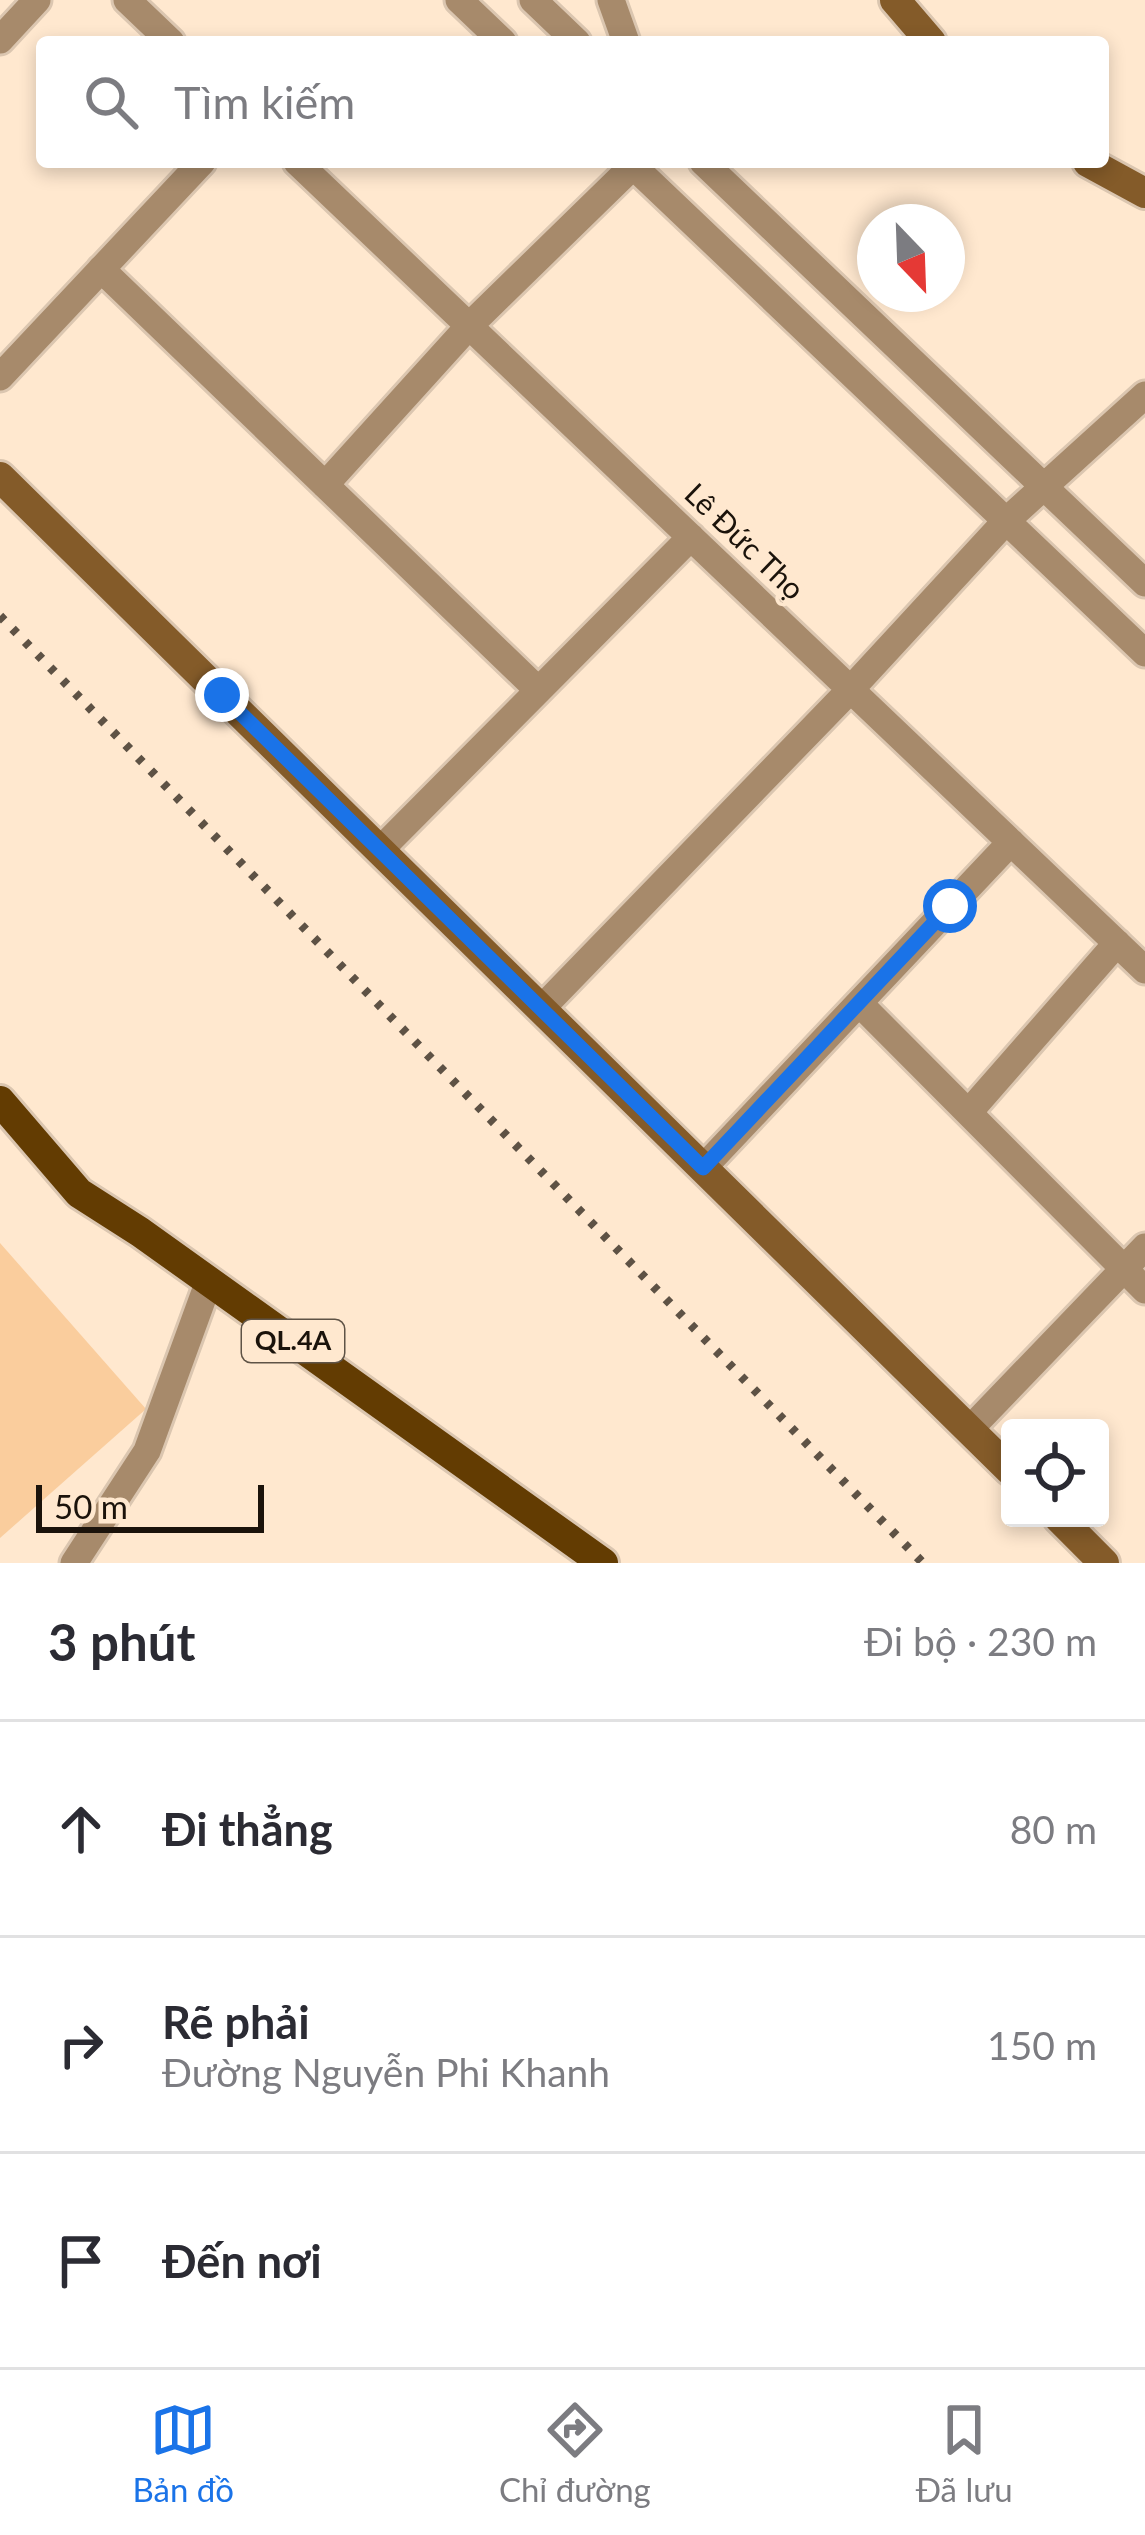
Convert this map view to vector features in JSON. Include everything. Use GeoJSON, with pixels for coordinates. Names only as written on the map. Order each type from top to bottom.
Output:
{"type":"FeatureCollection","features":[{"type":"Feature","properties":{"kind":"main road","name":"QL.4A"},"geometry":{"type":"LineString","coordinates":[[0,1101],[79,1193],[603,1563]]}},
{"type":"Feature","properties":{"kind":"street"},"geometry":{"type":"LineString","coordinates":[[0,40],[37,0]]}},
{"type":"Feature","properties":{"kind":"street"},"geometry":{"type":"LineString","coordinates":[[127,0],[165,36]]}},
{"type":"Feature","properties":{"kind":"street"},"geometry":{"type":"LineString","coordinates":[[459,0],[497,36]]}},
{"type":"Feature","properties":{"kind":"street"},"geometry":{"type":"LineString","coordinates":[[533,0],[571,36]]}},
{"type":"Feature","properties":{"kind":"street"},"geometry":{"type":"LineString","coordinates":[[611,0],[624,36]]}},
{"type":"Feature","properties":{"kind":"street"},"geometry":{"type":"LineString","coordinates":[[896,0],[926,36]]}},
{"type":"Feature","properties":{"kind":"street"},"geometry":{"type":"LineString","coordinates":[[0,377],[196,168]]}},
{"type":"Feature","properties":{"kind":"street","name":"Lê Đức Thọ"},"geometry":{"type":"LineString","coordinates":[[303,168],[1145,970]]}},
{"type":"Feature","properties":{"kind":"street"},"geometry":{"type":"LineString","coordinates":[[325,485],[469,326],[630,168]]}},
{"type":"Feature","properties":{"kind":"street"},"geometry":{"type":"LineString","coordinates":[[638,168],[1145,653]]}},
{"type":"Feature","properties":{"kind":"street"},"geometry":{"type":"LineString","coordinates":[[709,168],[1145,584]]}},
{"type":"Feature","properties":{"kind":"street"},"geometry":{"type":"LineString","coordinates":[[1099,168],[1145,193]]}},
{"type":"Feature","properties":{"kind":"street"},"geometry":{"type":"LineString","coordinates":[[101,269],[538,690]]}},
{"type":"Feature","properties":{"kind":"street"},"geometry":{"type":"LineString","coordinates":[[541,1009],[1006,521],[1145,395]]}},
{"type":"Feature","properties":{"kind":"street"},"geometry":{"type":"LineString","coordinates":[[0,477],[1001,1461]]}},
{"type":"Feature","properties":{"kind":"street"},"geometry":{"type":"LineString","coordinates":[[380,850],[691,537]]}},
{"type":"Feature","properties":{"kind":"street"},"geometry":{"type":"LineString","coordinates":[[703,1168],[1011,842]]}},
{"type":"Feature","properties":{"kind":"street"},"geometry":{"type":"LineString","coordinates":[[969,1112],[1117,943]]}},
{"type":"Feature","properties":{"kind":"street"},"geometry":{"type":"LineString","coordinates":[[859,1003],[1145,1290]]}},
{"type":"Feature","properties":{"kind":"street"},"geometry":{"type":"LineString","coordinates":[[969,1430],[1145,1247]]}},
{"type":"Feature","properties":{"kind":"street"},"geometry":{"type":"LineString","coordinates":[[74,1563],[147,1451],[209,1281]]}},
{"type":"Feature","properties":{"kind":"street"},"geometry":{"type":"LineString","coordinates":[[1068,1527],[1104,1563]]}},
{"type":"Feature","properties":{"kind":"shaded area"},"geometry":{"type":"Polygon","coordinates":[[[0,1243],[146,1409],[0,1538],[0,1243]]]}},
{"type":"Feature","properties":{"kind":"railway"},"geometry":{"type":"LineString","coordinates":[[0,616],[923,1563]]}},
{"type":"Feature","properties":{"kind":"route"},"geometry":{"type":"LineString","coordinates":[[222,695],[703,1168],[950,906]]}}]}
